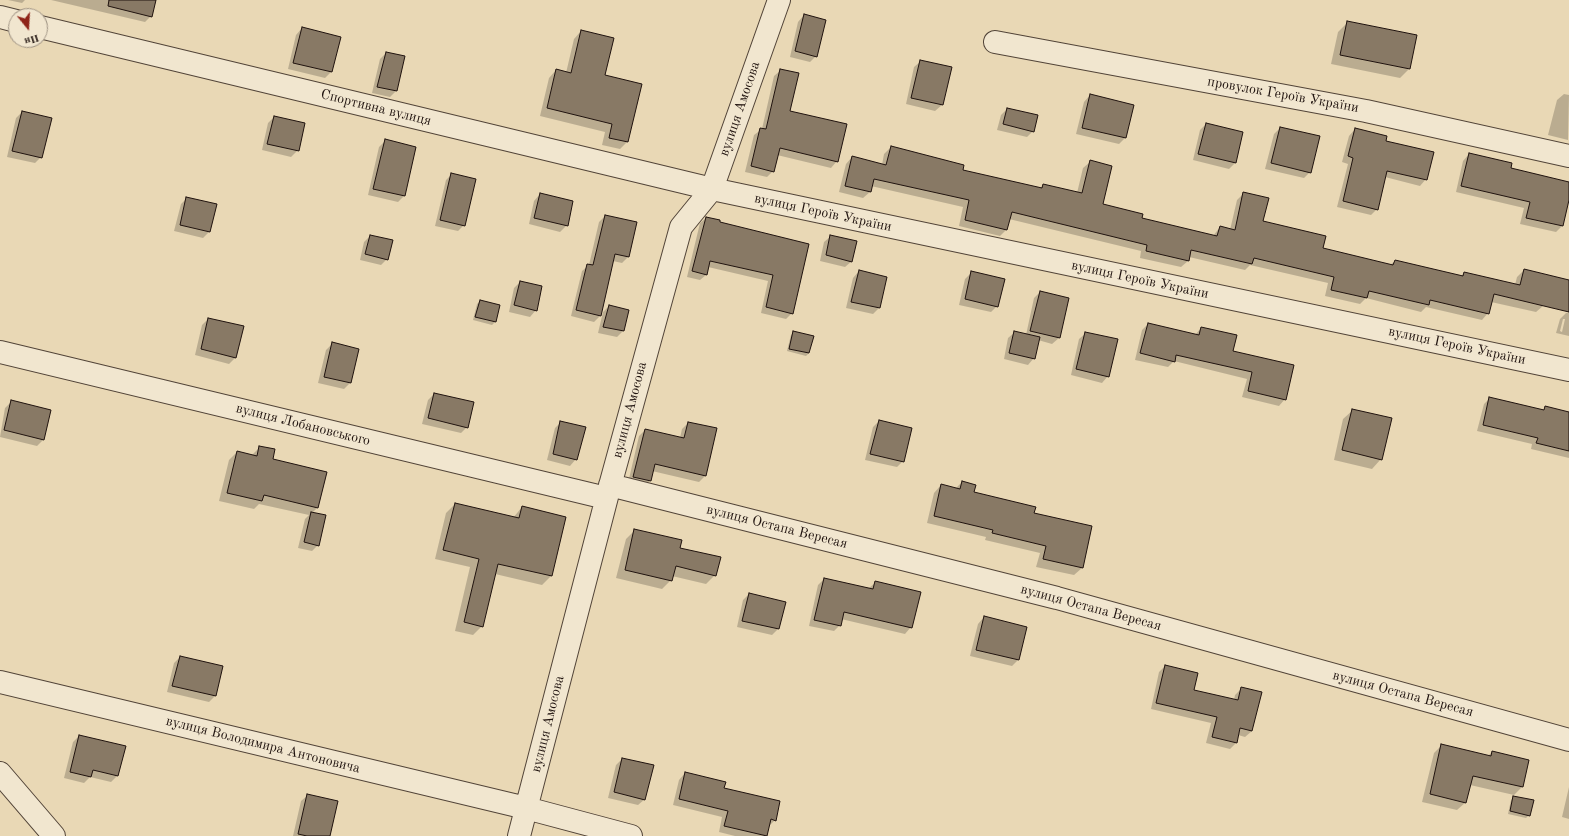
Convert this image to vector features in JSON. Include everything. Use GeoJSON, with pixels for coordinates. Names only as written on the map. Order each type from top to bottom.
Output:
{"type":"FeatureCollection","features":[{"type":"Feature","properties":{"kind":"street","name":"вулиця Амосова"},"geometry":{"type":"LineString","coordinates":[[519,836],[608,491],[681,227],[712,189],[779,0]]}},
{"type":"Feature","properties":{"kind":"street","name":"Спортивна вулиця"},"geometry":{"type":"LineString","coordinates":[[48,29],[712,189]]}},
{"type":"Feature","properties":{"kind":"street","name":"провулок Героїв України"},"geometry":{"type":"LineString","coordinates":[[995,42],[1366,111],[1569,156]]}},
{"type":"Feature","properties":{"kind":"street","name":"вулиця Героїв України"},"geometry":{"type":"LineString","coordinates":[[712,189],[1569,370]]}},
{"type":"Feature","properties":{"kind":"street","name":"вулиця Лобановського"},"geometry":{"type":"LineString","coordinates":[[0,352],[608,491]]}},
{"type":"Feature","properties":{"kind":"street","name":"вулиця Остапа Вересая"},"geometry":{"type":"LineString","coordinates":[[608,491],[1057,598],[1569,740]]}},
{"type":"Feature","properties":{"kind":"street","name":"вулиця Володимира Антоновича"},"geometry":{"type":"LineString","coordinates":[[0,682],[526,808],[631,836]]}},
{"type":"Feature","properties":{"kind":"street"},"geometry":{"type":"LineString","coordinates":[[0,773],[54,836]]}},
{"type":"Feature","properties":{"kind":"building"},"geometry":{"type":"Polygon","coordinates":[[[109,0],[156,0],[152,17],[108,6],[109,0]]]}},
{"type":"Feature","properties":{"kind":"building"},"geometry":{"type":"Polygon","coordinates":[[[804,14],[826,20],[817,57],[795,51],[804,14]]]}},
{"type":"Feature","properties":{"kind":"building"},"geometry":{"type":"Polygon","coordinates":[[[1347,21],[1417,35],[1410,69],[1340,55],[1347,21]]]}},
{"type":"Feature","properties":{"kind":"building"},"geometry":{"type":"Polygon","coordinates":[[[302,27],[341,37],[332,72],[293,63],[302,27]]]}},
{"type":"Feature","properties":{"kind":"building"},"geometry":{"type":"Polygon","coordinates":[[[581,30],[614,38],[605,75],[642,84],[628,142],[609,138],[612,124],[547,108],[556,69],[571,73],[581,30]]]}},
{"type":"Feature","properties":{"kind":"building"},"geometry":{"type":"Polygon","coordinates":[[[386,52],[405,56],[397,91],[377,87],[386,52]]]}},
{"type":"Feature","properties":{"kind":"building"},"geometry":{"type":"Polygon","coordinates":[[[920,60],[952,67],[943,105],[911,98],[920,60]]]}},
{"type":"Feature","properties":{"kind":"building"},"geometry":{"type":"Polygon","coordinates":[[[780,69],[799,73],[790,111],[847,124],[838,162],[780,148],[774,172],[751,166],[760,128],[766,129],[780,69]]]}},
{"type":"Feature","properties":{"kind":"building"},"geometry":{"type":"Polygon","coordinates":[[[1090,94],[1134,105],[1126,138],[1082,128],[1090,94]]]}},
{"type":"Feature","properties":{"kind":"building"},"geometry":{"type":"Polygon","coordinates":[[[1007,108],[1038,115],[1034,132],[1003,124],[1007,108]]]}},
{"type":"Feature","properties":{"kind":"building"},"geometry":{"type":"Polygon","coordinates":[[[22,111],[52,118],[42,158],[12,151],[22,111]]]}},
{"type":"Feature","properties":{"kind":"building"},"geometry":{"type":"Polygon","coordinates":[[[274,116],[305,123],[299,151],[267,144],[274,116]]]}},
{"type":"Feature","properties":{"kind":"building"},"geometry":{"type":"Polygon","coordinates":[[[1206,123],[1243,132],[1236,163],[1198,154],[1206,123]]]}},
{"type":"Feature","properties":{"kind":"building"},"geometry":{"type":"Polygon","coordinates":[[[1280,127],[1320,136],[1311,173],[1271,163],[1280,127]]]}},
{"type":"Feature","properties":{"kind":"building"},"geometry":{"type":"Polygon","coordinates":[[[1355,128],[1387,136],[1386,141],[1434,152],[1427,180],[1387,171],[1378,210],[1343,201],[1353,158],[1348,156],[1355,128]]]}},
{"type":"Feature","properties":{"kind":"building"},"geometry":{"type":"Polygon","coordinates":[[[385,139],[416,147],[405,196],[373,189],[385,139]]]}},
{"type":"Feature","properties":{"kind":"building"},"geometry":{"type":"Polygon","coordinates":[[[891,146],[964,165],[963,170],[1042,188],[1043,184],[1082,193],[1090,160],[1112,166],[1103,204],[1143,214],[1142,218],[1217,236],[1220,226],[1235,230],[1243,192],[1269,198],[1263,221],[1326,236],[1323,248],[1393,265],[1395,260],[1463,276],[1464,272],[1520,285],[1524,269],[1569,280],[1569,312],[1494,294],[1489,314],[1430,300],[1429,305],[1369,291],[1367,298],[1331,290],[1334,277],[1254,258],[1252,264],[1191,250],[1189,261],[1146,251],[1147,245],[1012,212],[1007,230],[965,220],[969,200],[874,179],[871,192],[845,186],[852,156],[886,165],[891,146]]]}},
{"type":"Feature","properties":{"kind":"building"},"geometry":{"type":"Polygon","coordinates":[[[1469,153],[1512,163],[1511,168],[1569,182],[1569,200],[1563,226],[1526,218],[1530,202],[1461,186],[1469,153]]]}},
{"type":"Feature","properties":{"kind":"building"},"geometry":{"type":"Polygon","coordinates":[[[451,173],[476,179],[465,226],[440,220],[451,173]]]}},
{"type":"Feature","properties":{"kind":"building"},"geometry":{"type":"Polygon","coordinates":[[[540,193],[573,201],[568,226],[534,218],[540,193]]]}},
{"type":"Feature","properties":{"kind":"building"},"geometry":{"type":"Polygon","coordinates":[[[186,197],[217,204],[210,232],[180,225],[186,197]]]}},
{"type":"Feature","properties":{"kind":"building"},"geometry":{"type":"Polygon","coordinates":[[[605,215],[637,222],[629,257],[615,254],[601,316],[576,310],[587,264],[593,265],[605,215]]]}},
{"type":"Feature","properties":{"kind":"building"},"geometry":{"type":"Polygon","coordinates":[[[706,217],[720,220],[720,222],[809,244],[793,314],[766,307],[773,275],[710,261],[707,275],[692,271],[706,217]]]}},
{"type":"Feature","properties":{"kind":"building"},"geometry":{"type":"Polygon","coordinates":[[[370,235],[393,240],[388,260],[365,254],[370,235]]]}},
{"type":"Feature","properties":{"kind":"building"},"geometry":{"type":"Polygon","coordinates":[[[830,235],[857,241],[852,262],[826,255],[830,235]]]}},
{"type":"Feature","properties":{"kind":"building"},"geometry":{"type":"Polygon","coordinates":[[[859,270],[887,277],[880,308],[851,302],[859,270]]]}},
{"type":"Feature","properties":{"kind":"building"},"geometry":{"type":"Polygon","coordinates":[[[971,271],[1005,279],[998,307],[965,299],[971,271]]]}},
{"type":"Feature","properties":{"kind":"building"},"geometry":{"type":"Polygon","coordinates":[[[520,281],[542,286],[537,311],[514,305],[520,281]]]}},
{"type":"Feature","properties":{"kind":"building"},"geometry":{"type":"Polygon","coordinates":[[[1040,291],[1069,298],[1060,338],[1030,331],[1040,291]]]}},
{"type":"Feature","properties":{"kind":"building"},"geometry":{"type":"Polygon","coordinates":[[[480,300],[500,305],[496,322],[475,317],[480,300]]]}},
{"type":"Feature","properties":{"kind":"building"},"geometry":{"type":"Polygon","coordinates":[[[609,305],[629,310],[624,331],[603,327],[609,305]]]}},
{"type":"Feature","properties":{"kind":"building"},"geometry":{"type":"Polygon","coordinates":[[[208,318],[244,326],[236,358],[201,349],[208,318]]]}},
{"type":"Feature","properties":{"kind":"building"},"geometry":{"type":"Polygon","coordinates":[[[1148,323],[1199,335],[1201,327],[1237,335],[1233,351],[1294,365],[1286,400],[1248,391],[1252,372],[1176,355],[1175,362],[1140,353],[1148,323]]]}},
{"type":"Feature","properties":{"kind":"building"},"geometry":{"type":"Polygon","coordinates":[[[793,331],[814,336],[809,353],[789,349],[793,331]]]}},
{"type":"Feature","properties":{"kind":"building"},"geometry":{"type":"Polygon","coordinates":[[[1014,331],[1040,337],[1035,359],[1009,353],[1014,331]]]}},
{"type":"Feature","properties":{"kind":"building"},"geometry":{"type":"Polygon","coordinates":[[[1085,332],[1118,339],[1109,377],[1076,369],[1085,332]]]}},
{"type":"Feature","properties":{"kind":"building"},"geometry":{"type":"Polygon","coordinates":[[[332,342],[359,349],[351,383],[324,377],[332,342]]]}},
{"type":"Feature","properties":{"kind":"building"},"geometry":{"type":"Polygon","coordinates":[[[434,393],[474,402],[468,428],[428,418],[434,393]]]}},
{"type":"Feature","properties":{"kind":"building"},"geometry":{"type":"Polygon","coordinates":[[[1489,397],[1544,410],[1545,406],[1569,412],[1569,451],[1536,443],[1538,438],[1483,425],[1489,397]]]}},
{"type":"Feature","properties":{"kind":"building"},"geometry":{"type":"Polygon","coordinates":[[[11,400],[51,410],[44,440],[4,430],[11,400]]]}},
{"type":"Feature","properties":{"kind":"building"},"geometry":{"type":"Polygon","coordinates":[[[1352,409],[1392,418],[1382,460],[1342,450],[1352,409]]]}},
{"type":"Feature","properties":{"kind":"building"},"geometry":{"type":"Polygon","coordinates":[[[879,420],[912,428],[904,462],[870,454],[879,420]]]}},
{"type":"Feature","properties":{"kind":"building"},"geometry":{"type":"Polygon","coordinates":[[[560,421],[586,427],[577,460],[553,454],[560,421]]]}},
{"type":"Feature","properties":{"kind":"building"},"geometry":{"type":"Polygon","coordinates":[[[688,422],[717,428],[706,476],[655,464],[651,481],[633,477],[645,429],[684,438],[688,422]]]}},
{"type":"Feature","properties":{"kind":"building"},"geometry":{"type":"Polygon","coordinates":[[[259,446],[275,449],[273,459],[327,472],[318,508],[264,495],[262,501],[227,493],[237,451],[257,456],[259,446]]]}},
{"type":"Feature","properties":{"kind":"building"},"geometry":{"type":"Polygon","coordinates":[[[962,481],[976,485],[974,492],[1036,507],[1034,513],[1092,526],[1083,568],[1043,559],[1046,546],[992,533],[993,530],[934,516],[941,484],[960,489],[962,481]]]}},
{"type":"Feature","properties":{"kind":"building"},"geometry":{"type":"Polygon","coordinates":[[[455,503],[519,518],[522,506],[566,517],[552,576],[498,564],[483,627],[464,622],[479,559],[443,550],[455,503]]]}},
{"type":"Feature","properties":{"kind":"building"},"geometry":{"type":"Polygon","coordinates":[[[311,512],[326,515],[319,546],[304,542],[311,512]]]}},
{"type":"Feature","properties":{"kind":"building"},"geometry":{"type":"Polygon","coordinates":[[[634,529],[682,540],[680,548],[721,557],[716,576],[676,566],[672,581],[625,570],[634,529]]]}},
{"type":"Feature","properties":{"kind":"building"},"geometry":{"type":"Polygon","coordinates":[[[824,578],[873,589],[875,581],[921,592],[912,628],[844,612],[841,626],[814,620],[824,578]]]}},
{"type":"Feature","properties":{"kind":"building"},"geometry":{"type":"Polygon","coordinates":[[[749,593],[786,602],[779,629],[742,621],[749,593]]]}},
{"type":"Feature","properties":{"kind":"building"},"geometry":{"type":"Polygon","coordinates":[[[984,616],[1027,627],[1019,660],[976,650],[984,616]]]}},
{"type":"Feature","properties":{"kind":"building"},"geometry":{"type":"Polygon","coordinates":[[[180,656],[223,666],[216,696],[172,686],[180,656]]]}},
{"type":"Feature","properties":{"kind":"building"},"geometry":{"type":"Polygon","coordinates":[[[1165,665],[1198,673],[1194,690],[1238,700],[1241,687],[1262,692],[1252,731],[1240,728],[1237,743],[1212,737],[1217,717],[1156,703],[1165,665]]]}},
{"type":"Feature","properties":{"kind":"building"},"geometry":{"type":"Polygon","coordinates":[[[79,735],[126,746],[118,776],[93,770],[91,777],[70,772],[79,735]]]}},
{"type":"Feature","properties":{"kind":"building"},"geometry":{"type":"Polygon","coordinates":[[[1441,744],[1491,756],[1492,751],[1529,760],[1523,787],[1473,776],[1466,803],[1430,794],[1441,744]]]}},
{"type":"Feature","properties":{"kind":"building"},"geometry":{"type":"Polygon","coordinates":[[[622,758],[654,765],[645,800],[614,792],[622,758]]]}},
{"type":"Feature","properties":{"kind":"building"},"geometry":{"type":"Polygon","coordinates":[[[685,772],[726,782],[724,788],[780,801],[776,821],[771,819],[767,836],[724,826],[728,811],[679,799],[685,772]]]}},
{"type":"Feature","properties":{"kind":"building"},"geometry":{"type":"Polygon","coordinates":[[[307,794],[338,801],[330,836],[307,836],[298,834],[307,794]]]}},
{"type":"Feature","properties":{"kind":"building"},"geometry":{"type":"Polygon","coordinates":[[[1513,796],[1534,800],[1530,816],[1510,811],[1513,796]]]}}]}
